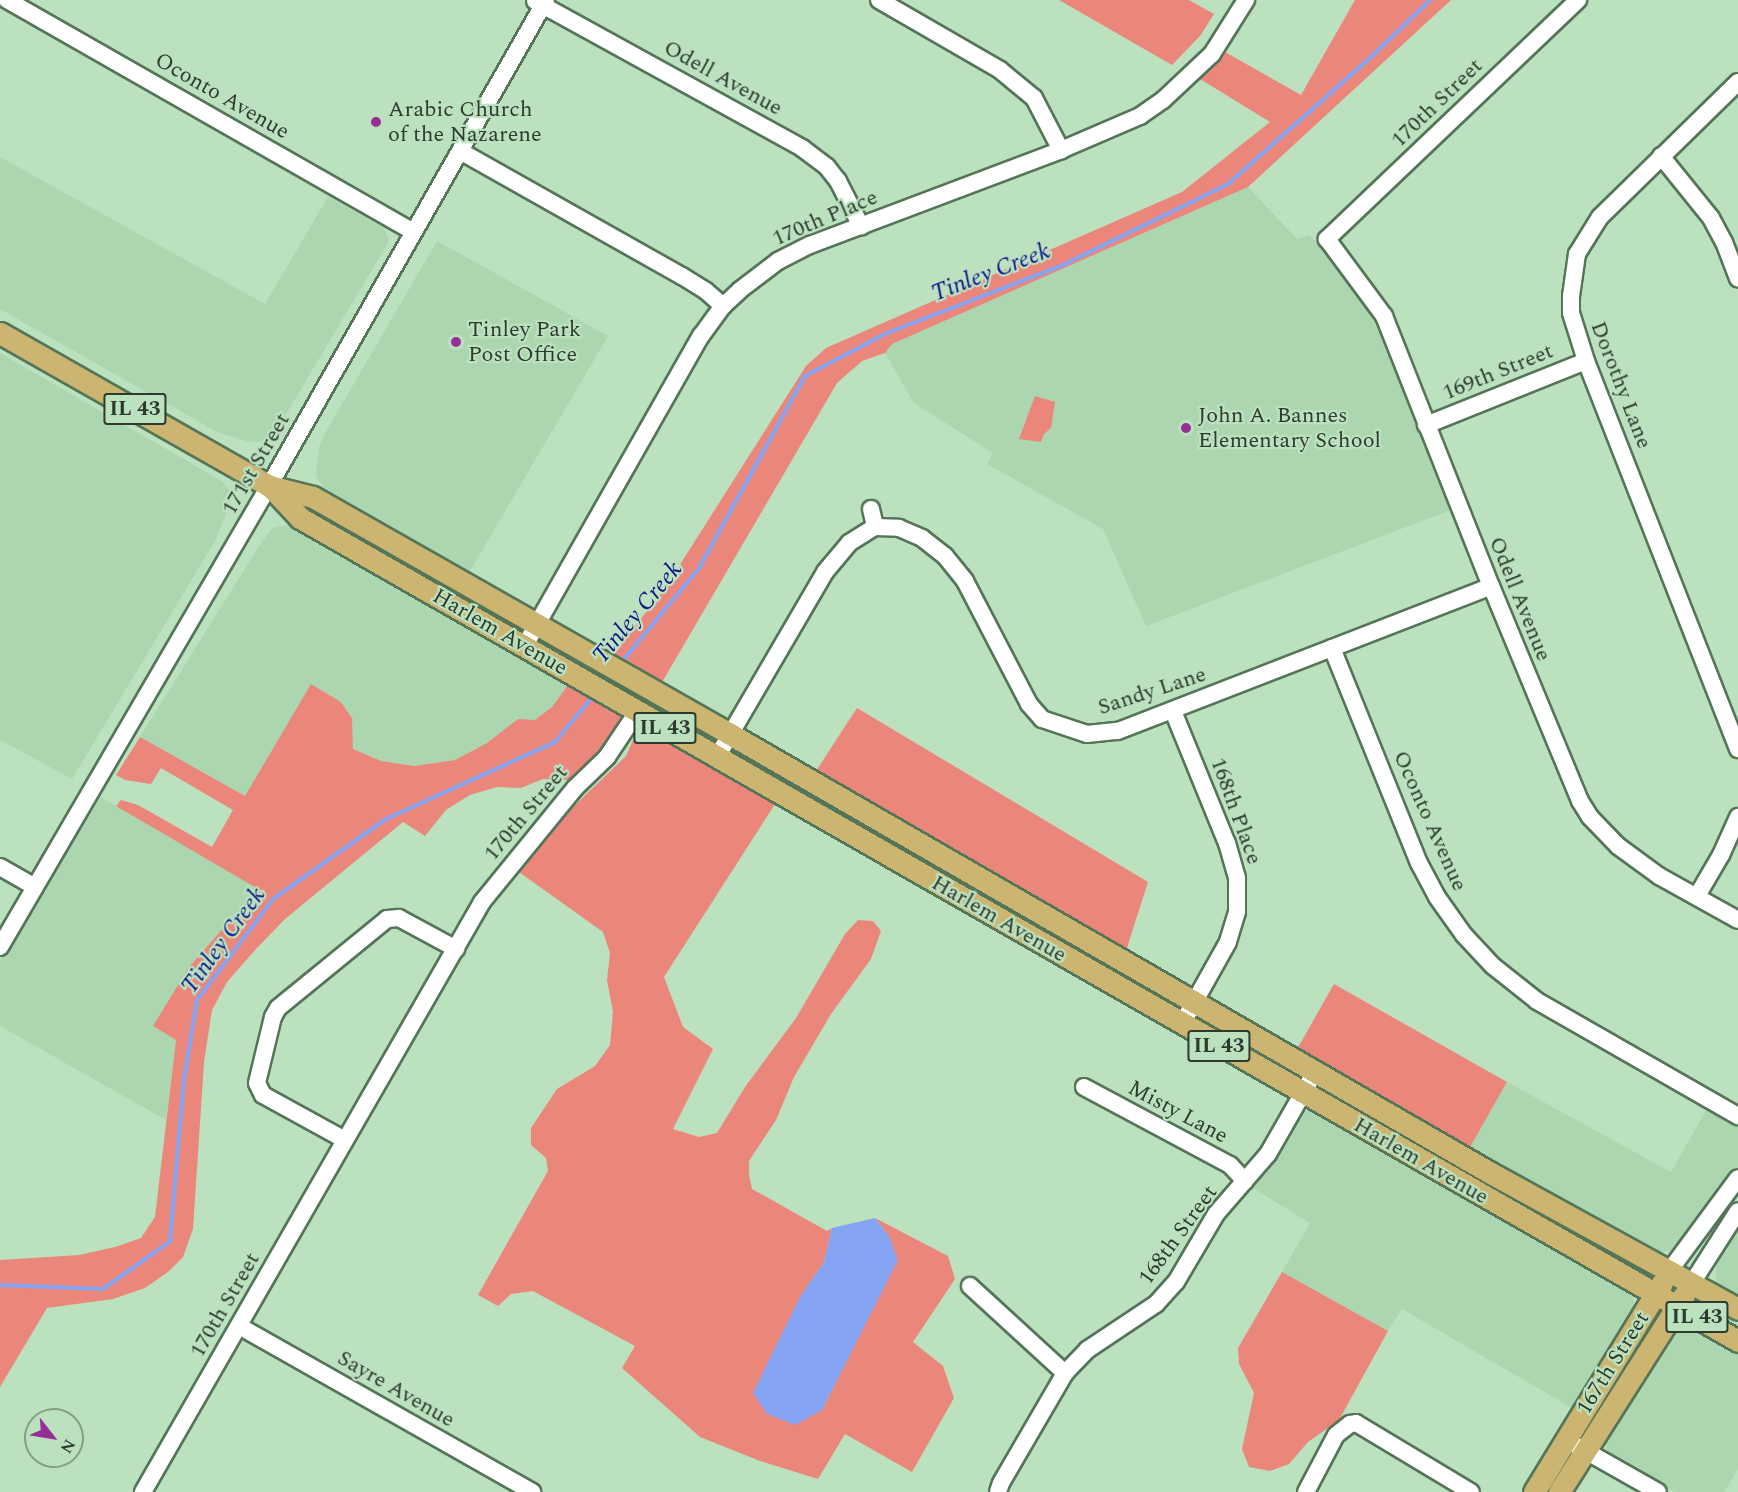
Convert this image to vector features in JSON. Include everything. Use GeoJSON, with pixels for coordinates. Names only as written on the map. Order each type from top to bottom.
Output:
{"type":"FeatureCollection","features":[{"type":"Feature","properties":{"kind":"main road","name":"Harlem Avenue"},"geometry":{"type":"LineString","coordinates":[[0,333],[269,486],[313,497],[730,734],[1489,1172],[1738,1309]]}},
{"type":"Feature","properties":{"kind":"main road","name":"Harlem Avenue"},"geometry":{"type":"LineString","coordinates":[[269,486],[300,518],[1738,1341]]}},
{"type":"Feature","properties":{"kind":"main road","name":"167th Street"},"geometry":{"type":"LineString","coordinates":[[1559,1492],[1575,1445],[1670,1270]]}},
{"type":"Feature","properties":{"kind":"main road","name":"167th Street"},"geometry":{"type":"LineString","coordinates":[[1534,1492],[1575,1445],[1692,1283]]}},
{"type":"Feature","properties":{"kind":"street","name":"Oconto Avenue"},"geometry":{"type":"LineString","coordinates":[[7,0],[414,232]]}},
{"type":"Feature","properties":{"kind":"street"},"geometry":{"type":"LineString","coordinates":[[879,0],[1009,77],[1034,98],[1061,150]]}},
{"type":"Feature","properties":{"kind":"street","name":"170th Place"},"geometry":{"type":"LineString","coordinates":[[524,647],[701,336],[723,306],[759,274],[791,253],[1130,122],[1163,100],[1212,54],[1246,0]]}},
{"type":"Feature","properties":{"kind":"street","name":"170th Street"},"geometry":{"type":"LineString","coordinates":[[1327,239],[1578,0]]}},
{"type":"Feature","properties":{"kind":"street","name":"171st Street"},"geometry":{"type":"LineString","coordinates":[[0,947],[269,486],[542,2]]}},
{"type":"Feature","properties":{"kind":"street","name":"Odell Avenue"},"geometry":{"type":"LineString","coordinates":[[542,2],[802,148],[827,167],[838,181],[861,226]]}},
{"type":"Feature","properties":{"kind":"street","name":"Dorothy Lane"},"geometry":{"type":"LineString","coordinates":[[1738,82],[1600,216],[1577,254],[1572,272],[1570,313],[1586,361],[1738,749]]}},
{"type":"Feature","properties":{"kind":"street"},"geometry":{"type":"LineString","coordinates":[[460,151],[682,276],[723,306]]}},
{"type":"Feature","properties":{"kind":"street"},"geometry":{"type":"LineString","coordinates":[[1661,156],[1710,218],[1724,242],[1738,278]]}},
{"type":"Feature","properties":{"kind":"street","name":"Odell Avenue"},"geometry":{"type":"LineString","coordinates":[[1327,239],[1384,316],[1569,780],[1590,817],[1618,846],[1659,876],[1738,920]]}},
{"type":"Feature","properties":{"kind":"street","name":"169th Street"},"geometry":{"type":"LineString","coordinates":[[1426,425],[1586,361]]}},
{"type":"Feature","properties":{"kind":"street"},"geometry":{"type":"LineString","coordinates":[[717,757],[825,572],[849,543],[875,527],[871,508]]}},
{"type":"Feature","properties":{"kind":"street","name":"Sandy Lane"},"geometry":{"type":"LineString","coordinates":[[875,527],[899,528],[922,538],[945,556],[964,581],[1029,704],[1042,719],[1086,734],[1105,734],[1173,711],[1491,586]]}},
{"type":"Feature","properties":{"kind":"street","name":"Oconto Avenue"},"geometry":{"type":"LineString","coordinates":[[1332,648],[1419,863],[1442,904],[1478,951],[1537,1001],[1738,1116]]}},
{"type":"Feature","properties":{"kind":"street","name":"168th Place"},"geometry":{"type":"LineString","coordinates":[[1173,711],[1227,843],[1237,879],[1237,912],[1228,942],[1182,1024]]}},
{"type":"Feature","properties":{"kind":"street","name":"170th Street"},"geometry":{"type":"LineString","coordinates":[[143,1492],[488,895],[575,788],[607,757],[637,712]]}},
{"type":"Feature","properties":{"kind":"street"},"geometry":{"type":"LineString","coordinates":[[1697,896],[1721,855],[1738,817]]}},
{"type":"Feature","properties":{"kind":"street"},"geometry":{"type":"LineString","coordinates":[[0,867],[35,887]]}},
{"type":"Feature","properties":{"kind":"street"},"geometry":{"type":"LineString","coordinates":[[345,1140],[263,1095],[257,1083],[273,1017],[278,1008],[387,919],[399,918],[456,949]]}},
{"type":"Feature","properties":{"kind":"street","name":"168th Street"},"geometry":{"type":"LineString","coordinates":[[998,1492],[1000,1483],[1065,1373],[1088,1350],[1156,1304],[1176,1282],[1216,1214],[1268,1154],[1315,1072]]}},
{"type":"Feature","properties":{"kind":"street","name":"Misty Lane"},"geometry":{"type":"LineString","coordinates":[[1084,1088],[1230,1165],[1245,1181]]}},
{"type":"Feature","properties":{"kind":"street","name":"167th Street"},"geometry":{"type":"LineString","coordinates":[[1670,1270],[1738,1178]]}},
{"type":"Feature","properties":{"kind":"street","name":"167th Street"},"geometry":{"type":"LineString","coordinates":[[1692,1283],[1738,1211]]}},
{"type":"Feature","properties":{"kind":"street"},"geometry":{"type":"LineString","coordinates":[[970,1286],[1065,1373]]}},
{"type":"Feature","properties":{"kind":"street","name":"Sayre Avenue"},"geometry":{"type":"LineString","coordinates":[[239,1326],[532,1492]]}},
{"type":"Feature","properties":{"kind":"street"},"geometry":{"type":"LineString","coordinates":[[1306,1492],[1336,1435],[1350,1424],[1356,1423],[1472,1492]]}},
{"type":"Feature","properties":{"kind":"street"},"geometry":{"type":"LineString","coordinates":[[1575,1445],[1658,1492]]}},
{"type":"Feature","properties":{"kind":"shaded area"},"geometry":{"type":"Polygon","coordinates":[[[1059,0],[1189,0],[1214,14],[1200,36],[1172,65],[1059,0]]]}},
{"type":"Feature","properties":{"kind":"shaded area"},"geometry":{"type":"Polygon","coordinates":[[[1355,0],[1451,0],[1248,187],[892,344],[885,353],[862,361],[837,383],[661,684],[613,655],[667,585],[806,366],[826,348],[1182,192],[1270,122],[1200,79],[1225,52],[1301,95],[1355,0]]]}},
{"type":"Feature","properties":{"kind":"shaded area"},"geometry":{"type":"Polygon","coordinates":[[[0,157],[265,304],[328,197],[384,228],[389,241],[275,433],[261,442],[246,441],[217,432],[0,309],[0,157]]]}},
{"type":"Feature","properties":{"kind":"shaded area","name":"John A. Bannes Elementary School"},"geometry":{"type":"Polygon","coordinates":[[[1248,187],[1297,239],[1310,235],[1349,282],[1368,310],[1383,341],[1451,510],[1146,626],[1103,529],[987,464],[993,453],[914,403],[885,353],[892,344],[1248,187]]]}},
{"type":"Feature","properties":{"kind":"shaded area"},"geometry":{"type":"Polygon","coordinates":[[[437,241],[608,336],[467,576],[327,493],[316,476],[319,447],[324,435],[437,241]]]}},
{"type":"Feature","properties":{"kind":"shaded area"},"geometry":{"type":"Polygon","coordinates":[[[0,353],[220,480],[228,488],[232,499],[215,541],[72,779],[0,740],[0,353]]]}},
{"type":"Feature","properties":{"kind":"shaded area"},"geometry":{"type":"Polygon","coordinates":[[[1035,396],[1055,402],[1051,428],[1044,434],[1041,442],[1019,439],[1035,396]]]}},
{"type":"Feature","properties":{"kind":"shaded area"},"geometry":{"type":"Polygon","coordinates":[[[291,524],[316,534],[568,685],[552,707],[535,720],[518,720],[487,743],[455,760],[414,766],[381,761],[353,749],[352,718],[341,702],[311,684],[245,796],[140,737],[259,546],[272,528],[291,524]]]}},
{"type":"Feature","properties":{"kind":"shaded area"},"geometry":{"type":"Polygon","coordinates":[[[311,684],[341,702],[352,718],[353,749],[381,761],[414,766],[455,760],[487,743],[518,719],[535,720],[552,707],[568,685],[620,715],[621,728],[606,747],[569,780],[543,779],[521,788],[497,787],[470,795],[446,810],[425,836],[403,822],[285,919],[256,949],[227,982],[212,1010],[204,1062],[193,1229],[183,1257],[168,1272],[145,1288],[113,1299],[47,1308],[0,1387],[0,1260],[79,1255],[115,1247],[141,1238],[155,1217],[176,1040],[153,1026],[189,967],[258,889],[116,806],[121,800],[138,805],[212,847],[233,810],[161,768],[151,784],[125,780],[116,775],[140,737],[245,796],[311,684]]]}},
{"type":"Feature","properties":{"kind":"shaded area"},"geometry":{"type":"Polygon","coordinates":[[[857,708],[1148,882],[1126,951],[816,771],[857,708]]]}},
{"type":"Feature","properties":{"kind":"shaded area"},"geometry":{"type":"Polygon","coordinates":[[[643,729],[653,730],[777,801],[664,977],[683,1027],[713,1049],[673,1129],[699,1137],[717,1133],[745,1087],[796,1018],[845,934],[858,920],[873,921],[881,931],[871,959],[831,1014],[794,1077],[776,1120],[749,1161],[749,1175],[752,1189],[827,1231],[832,1228],[824,1262],[800,1297],[822,1410],[848,1358],[889,1236],[875,1218],[948,1256],[955,1279],[913,1342],[943,1366],[954,1398],[912,1472],[845,1434],[818,1479],[760,1461],[700,1437],[622,1368],[635,1346],[533,1291],[511,1294],[498,1306],[478,1295],[548,1171],[546,1158],[531,1145],[531,1128],[557,1089],[595,1066],[610,1045],[613,1012],[607,980],[610,953],[603,932],[519,872],[572,808],[626,756],[634,738],[643,729]]]}},
{"type":"Feature","properties":{"kind":"shaded area"},"geometry":{"type":"Polygon","coordinates":[[[101,797],[259,889],[189,967],[154,1027],[176,1040],[166,1120],[0,1026],[0,960],[101,797]]]}},
{"type":"Feature","properties":{"kind":"shaded area"},"geometry":{"type":"Polygon","coordinates":[[[1334,984],[1507,1082],[1469,1149],[1296,1051],[1334,984]]]}},
{"type":"Feature","properties":{"kind":"shaded area"},"geometry":{"type":"Polygon","coordinates":[[[1507,1082],[1671,1172],[1708,1107],[1738,1126],[1738,1169],[1670,1251],[1654,1253],[1469,1149],[1507,1082]]]}},
{"type":"Feature","properties":{"kind":"shaded area"},"geometry":{"type":"Polygon","coordinates":[[[1314,1109],[1626,1285],[1634,1301],[1631,1320],[1572,1408],[1402,1309],[1388,1331],[1282,1272],[1310,1223],[1253,1188],[1281,1152],[1303,1112],[1314,1109]]]}},
{"type":"Feature","properties":{"kind":"shaded area"},"geometry":{"type":"Polygon","coordinates":[[[1738,1225],[1738,1304],[1721,1290],[1716,1281],[1716,1271],[1717,1262],[1738,1225]]]}},
{"type":"Feature","properties":{"kind":"shaded area"},"geometry":{"type":"Polygon","coordinates":[[[1282,1272],[1388,1331],[1339,1420],[1308,1442],[1289,1464],[1270,1471],[1249,1467],[1242,1449],[1254,1393],[1239,1364],[1238,1348],[1282,1272]]]}},
{"type":"Feature","properties":{"kind":"shaded area"},"geometry":{"type":"Polygon","coordinates":[[[1683,1318],[1738,1350],[1738,1469],[1724,1492],[1675,1492],[1607,1452],[1605,1436],[1683,1318]]]}},
{"type":"Feature","properties":{"kind":"water"},"geometry":{"type":"Polygon","coordinates":[[[875,1218],[889,1236],[898,1260],[822,1410],[795,1425],[767,1414],[753,1393],[800,1297],[824,1262],[832,1228],[875,1218]]]}},
{"type":"Feature","properties":{"kind":"waterway","name":"Tinley Creek"},"geometry":{"type":"LineString","coordinates":[[620,664],[699,568],[805,376],[887,333],[1063,265],[1228,184],[1370,58],[1430,0]]}},
{"type":"Feature","properties":{"kind":"waterway","name":"Tinley Creek"},"geometry":{"type":"LineString","coordinates":[[0,1285],[103,1289],[170,1241],[184,1079],[197,1000],[273,899],[386,819],[555,742],[594,695]]}},
{"type":"Feature","properties":{"kind":"place","name":"Arabic Church of the Nazarene"},"geometry":{"type":"Point","coordinates":[376,122]}},
{"type":"Feature","properties":{"kind":"place","name":"Tinley Park Post Office"},"geometry":{"type":"Point","coordinates":[456,342]}},
{"type":"Feature","properties":{"kind":"place","name":"John A. Bannes Elementary School"},"geometry":{"type":"Point","coordinates":[1186,428]}}]}
